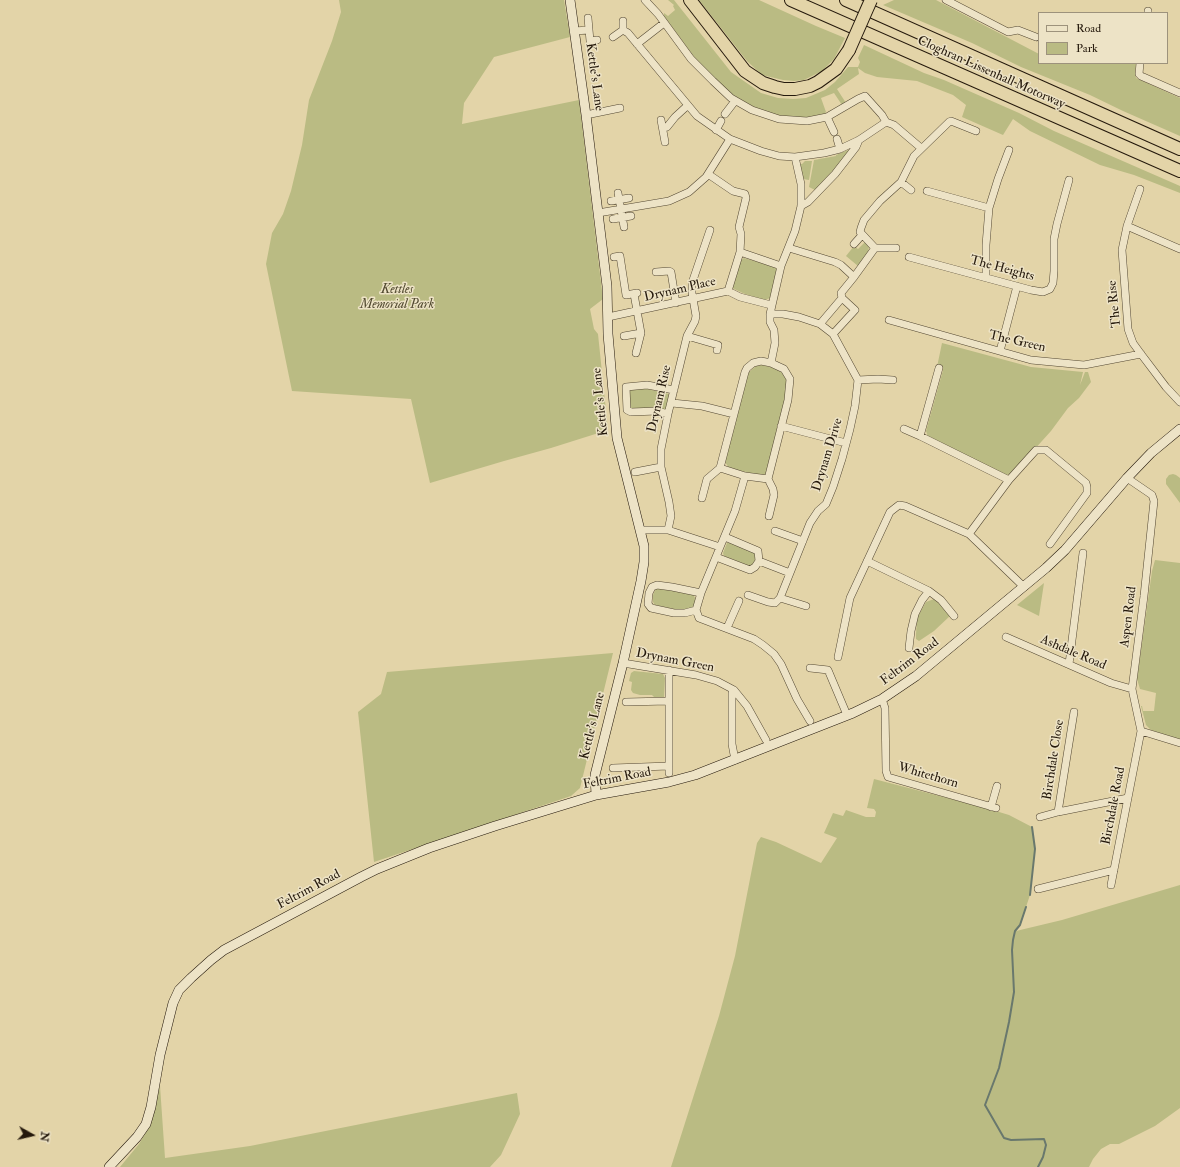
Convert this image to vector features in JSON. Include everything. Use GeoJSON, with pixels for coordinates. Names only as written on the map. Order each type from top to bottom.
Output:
{"type":"FeatureCollection","features":[{"type":"Feature","properties":{"kind":"highway"},"geometry":{"type":"LineString","coordinates":[[690,0],[744,71],[763,83],[784,89],[795,89],[810,86],[836,69],[849,50],[871,0]]}},
{"type":"Feature","properties":{"kind":"highway","name":"Cloghran Lissenhall Motorway"},"geometry":{"type":"LineString","coordinates":[[791,0],[1180,171]]}},
{"type":"Feature","properties":{"kind":"highway","name":"Cloghran Lissenhall Motorway"},"geometry":{"type":"LineString","coordinates":[[846,0],[1180,149]]}},
{"type":"Feature","properties":{"kind":"street","name":"Kettle's Lane"},"geometry":{"type":"LineString","coordinates":[[570,0],[608,286],[608,338],[617,438],[644,546],[644,562],[623,663],[594,775],[596,795]]}},
{"type":"Feature","properties":{"kind":"street"},"geometry":{"type":"LineString","coordinates":[[645,0],[701,69],[735,101],[752,110],[780,119],[807,121],[827,117],[858,98],[865,96],[882,115],[884,123]]}},
{"type":"Feature","properties":{"kind":"street"},"geometry":{"type":"LineString","coordinates":[[946,0],[1008,32],[1018,30],[1036,37]]}},
{"type":"Feature","properties":{"kind":"street"},"geometry":{"type":"LineString","coordinates":[[588,18],[590,41],[597,40]]}},
{"type":"Feature","properties":{"kind":"street"},"geometry":{"type":"LineString","coordinates":[[623,21],[623,30]]}},
{"type":"Feature","properties":{"kind":"street"},"geometry":{"type":"LineString","coordinates":[[637,44],[664,23]]}},
{"type":"Feature","properties":{"kind":"street"},"geometry":{"type":"LineString","coordinates":[[574,31],[589,30]]}},
{"type":"Feature","properties":{"kind":"street"},"geometry":{"type":"LineString","coordinates":[[613,37],[623,30]]}},
{"type":"Feature","properties":{"kind":"street"},"geometry":{"type":"LineString","coordinates":[[623,30],[628,33],[687,106],[697,116],[730,139],[779,156],[795,157],[814,155],[840,149],[860,140],[884,123],[894,125],[921,148]]}},
{"type":"Feature","properties":{"kind":"street"},"geometry":{"type":"LineString","coordinates":[[1140,64],[1139,74],[1141,76],[1180,93]]}},
{"type":"Feature","properties":{"kind":"street"},"geometry":{"type":"LineString","coordinates":[[725,114],[735,101]]}},
{"type":"Feature","properties":{"kind":"street"},"geometry":{"type":"LineString","coordinates":[[663,128],[667,127],[687,106]]}},
{"type":"Feature","properties":{"kind":"street"},"geometry":{"type":"LineString","coordinates":[[586,115],[620,108]]}},
{"type":"Feature","properties":{"kind":"street"},"geometry":{"type":"LineString","coordinates":[[827,117],[840,149]]}},
{"type":"Feature","properties":{"kind":"street"},"geometry":{"type":"LineString","coordinates":[[661,120],[665,142]]}},
{"type":"Feature","properties":{"kind":"street"},"geometry":{"type":"LineString","coordinates":[[716,130],[721,121]]}},
{"type":"Feature","properties":{"kind":"street"},"geometry":{"type":"LineString","coordinates":[[896,248],[876,248],[860,232],[860,228],[864,220],[880,201],[902,182],[914,156],[949,122],[951,121],[976,132]]}},
{"type":"Feature","properties":{"kind":"street"},"geometry":{"type":"LineString","coordinates":[[613,219],[622,214],[669,201],[689,192],[708,174],[730,139]]}},
{"type":"Feature","properties":{"kind":"street"},"geometry":{"type":"LineString","coordinates":[[801,206],[808,202],[835,174],[860,140]]}},
{"type":"Feature","properties":{"kind":"street"},"geometry":{"type":"LineString","coordinates":[[986,277],[986,245],[989,208],[1009,150]]}},
{"type":"Feature","properties":{"kind":"street"},"geometry":{"type":"LineString","coordinates":[[772,363],[775,343],[774,330],[770,322],[771,305],[781,272],[781,266],[799,218],[801,206],[801,184],[795,157]]}},
{"type":"Feature","properties":{"kind":"street"},"geometry":{"type":"LineString","coordinates":[[708,174],[733,191],[745,194],[746,198],[739,227],[741,234],[740,252],[728,291],[740,297],[771,305]]}},
{"type":"Feature","properties":{"kind":"street","name":"The Heights"},"geometry":{"type":"LineString","coordinates":[[910,257],[1031,290],[1043,292],[1050,289],[1053,283],[1054,271],[1054,239],[1069,180]]}},
{"type":"Feature","properties":{"kind":"street"},"geometry":{"type":"LineString","coordinates":[[902,182],[911,190]]}},
{"type":"Feature","properties":{"kind":"street","name":"The Rise"},"geometry":{"type":"LineString","coordinates":[[1140,189],[1127,226],[1122,250],[1128,328],[1133,343],[1166,387],[1180,402]]}},
{"type":"Feature","properties":{"kind":"street"},"geometry":{"type":"LineString","coordinates":[[927,191],[989,208]]}},
{"type":"Feature","properties":{"kind":"street"},"geometry":{"type":"LineString","coordinates":[[619,196],[624,227]]}},
{"type":"Feature","properties":{"kind":"street"},"geometry":{"type":"LineString","coordinates":[[611,201],[619,196],[630,198]]}},
{"type":"Feature","properties":{"kind":"street"},"geometry":{"type":"LineString","coordinates":[[598,213],[631,216]]}},
{"type":"Feature","properties":{"kind":"street"},"geometry":{"type":"LineString","coordinates":[[1127,226],[1180,249]]}},
{"type":"Feature","properties":{"kind":"street","name":"Drynam Rise"},"geometry":{"type":"LineString","coordinates":[[668,530],[671,516],[661,467],[661,449],[687,336],[696,316],[692,283],[710,230]]}},
{"type":"Feature","properties":{"kind":"street"},"geometry":{"type":"LineString","coordinates":[[854,244],[862,235]]}},
{"type":"Feature","properties":{"kind":"street"},"geometry":{"type":"LineString","coordinates":[[789,248],[835,262],[841,265],[854,277]]}},
{"type":"Feature","properties":{"kind":"street"},"geometry":{"type":"LineString","coordinates":[[833,334],[855,310],[842,298],[841,293],[876,248]]}},
{"type":"Feature","properties":{"kind":"street"},"geometry":{"type":"LineString","coordinates":[[740,252],[781,266]]}},
{"type":"Feature","properties":{"kind":"street"},"geometry":{"type":"LineString","coordinates":[[614,257],[620,256],[626,295],[636,293],[637,312]]}},
{"type":"Feature","properties":{"kind":"street"},"geometry":{"type":"LineString","coordinates":[[656,272],[671,272],[676,303]]}},
{"type":"Feature","properties":{"kind":"street"},"geometry":{"type":"LineString","coordinates":[[1000,351],[1018,286]]}},
{"type":"Feature","properties":{"kind":"street","name":"Drynam Place"},"geometry":{"type":"LineString","coordinates":[[608,317],[637,312],[728,291]]}},
{"type":"Feature","properties":{"kind":"street"},"geometry":{"type":"LineString","coordinates":[[820,324],[842,298]]}},
{"type":"Feature","properties":{"kind":"street","name":"Drynam Place"},"geometry":{"type":"LineString","coordinates":[[636,354],[641,333],[637,312]]}},
{"type":"Feature","properties":{"kind":"street"},"geometry":{"type":"LineString","coordinates":[[770,314],[792,315],[820,324],[833,334],[858,380],[893,380]]}},
{"type":"Feature","properties":{"kind":"street","name":"The Green"},"geometry":{"type":"LineString","coordinates":[[889,320],[1031,360],[1084,365],[1141,354]]}},
{"type":"Feature","properties":{"kind":"street"},"geometry":{"type":"LineString","coordinates":[[624,336],[641,333]]}},
{"type":"Feature","properties":{"kind":"street"},"geometry":{"type":"LineString","coordinates":[[687,336],[718,345],[717,350]]}},
{"type":"Feature","properties":{"kind":"street"},"geometry":{"type":"LineString","coordinates":[[702,498],[707,479],[720,468],[747,368],[753,363],[761,361],[772,363],[784,368],[790,379],[788,400],[768,479],[774,495],[769,516]]}},
{"type":"Feature","properties":{"kind":"street"},"geometry":{"type":"LineString","coordinates":[[920,436],[939,368]]}},
{"type":"Feature","properties":{"kind":"street","name":"Drynam Drive"},"geometry":{"type":"LineString","coordinates":[[780,598],[813,516],[826,504],[831,493],[842,459],[855,406],[858,380]]}},
{"type":"Feature","properties":{"kind":"street"},"geometry":{"type":"LineString","coordinates":[[668,414],[657,411],[631,412],[627,410],[626,387],[647,385],[674,390]]}},
{"type":"Feature","properties":{"kind":"street"},"geometry":{"type":"LineString","coordinates":[[672,403],[702,406],[734,414]]}},
{"type":"Feature","properties":{"kind":"street"},"geometry":{"type":"LineString","coordinates":[[781,426],[846,443]]}},
{"type":"Feature","properties":{"kind":"street"},"geometry":{"type":"LineString","coordinates":[[904,429],[1010,480]]}},
{"type":"Feature","properties":{"kind":"street","name":"Feltrim Road"},"geometry":{"type":"LineString","coordinates":[[109,1167],[130,1145],[146,1124],[151,1108],[160,1055],[173,1003],[179,990],[224,950],[377,869],[429,848],[488,828],[596,795],[681,779],[735,760],[847,715],[882,699],[916,676],[1024,587],[1065,550],[1127,478],[1151,453],[1180,429]]}},
{"type":"Feature","properties":{"kind":"street"},"geometry":{"type":"LineString","coordinates":[[969,534],[1010,480],[1036,450],[1046,450],[1086,483],[1087,487],[1087,493],[1050,544]]}},
{"type":"Feature","properties":{"kind":"street"},"geometry":{"type":"LineString","coordinates":[[635,472],[661,467]]}},
{"type":"Feature","properties":{"kind":"street"},"geometry":{"type":"LineString","coordinates":[[720,468],[745,476],[768,479]]}},
{"type":"Feature","properties":{"kind":"street"},"geometry":{"type":"LineString","coordinates":[[745,476],[735,511],[701,593],[696,610],[699,618],[754,639],[774,654],[784,668],[797,699],[810,721]]}},
{"type":"Feature","properties":{"kind":"street","name":"Aspen Road"},"geometry":{"type":"LineString","coordinates":[[1127,478],[1152,495],[1154,501],[1132,689],[1141,731]]}},
{"type":"Feature","properties":{"kind":"street"},"geometry":{"type":"LineString","coordinates":[[838,656],[850,598],[890,512],[899,505],[905,506],[969,534],[1024,587]]}},
{"type":"Feature","properties":{"kind":"street"},"geometry":{"type":"LineString","coordinates":[[640,530],[668,530],[720,547]]}},
{"type":"Feature","properties":{"kind":"street"},"geometry":{"type":"LineString","coordinates":[[775,531],[803,541]]}},
{"type":"Feature","properties":{"kind":"street"},"geometry":{"type":"LineString","coordinates":[[716,557],[750,570],[755,567],[759,561],[758,551],[724,537]]}},
{"type":"Feature","properties":{"kind":"street"},"geometry":{"type":"LineString","coordinates":[[1069,664],[1084,553]]}},
{"type":"Feature","properties":{"kind":"street"},"geometry":{"type":"LineString","coordinates":[[759,561],[790,573]]}},
{"type":"Feature","properties":{"kind":"street"},"geometry":{"type":"LineString","coordinates":[[867,562],[929,591],[941,600],[954,616]]}},
{"type":"Feature","properties":{"kind":"street"},"geometry":{"type":"LineString","coordinates":[[696,610],[685,613],[674,613],[651,608],[648,604],[648,593],[652,587],[657,585],[701,593]]}},
{"type":"Feature","properties":{"kind":"street"},"geometry":{"type":"LineString","coordinates":[[908,648],[915,614],[922,600],[929,591]]}},
{"type":"Feature","properties":{"kind":"street"},"geometry":{"type":"LineString","coordinates":[[748,595],[768,602],[775,603],[780,598],[806,606]]}},
{"type":"Feature","properties":{"kind":"street"},"geometry":{"type":"LineString","coordinates":[[727,628],[738,601]]}},
{"type":"Feature","properties":{"kind":"street","name":"Ashdale Road"},"geometry":{"type":"LineString","coordinates":[[1006,637],[1111,683],[1132,689]]}},
{"type":"Feature","properties":{"kind":"street","name":"Drynam Green"},"geometry":{"type":"LineString","coordinates":[[623,663],[669,670],[717,681],[734,690],[747,706],[766,740]]}},
{"type":"Feature","properties":{"kind":"street"},"geometry":{"type":"LineString","coordinates":[[810,668],[828,670],[847,715]]}},
{"type":"Feature","properties":{"kind":"street"},"geometry":{"type":"LineString","coordinates":[[613,768],[669,770],[669,670]]}},
{"type":"Feature","properties":{"kind":"street"},"geometry":{"type":"LineString","coordinates":[[734,690],[732,693],[732,744],[735,760]]}},
{"type":"Feature","properties":{"kind":"street","name":"Whitethorn"},"geometry":{"type":"LineString","coordinates":[[882,699],[885,708],[886,771],[888,777],[994,808],[997,786]]}},
{"type":"Feature","properties":{"kind":"street"},"geometry":{"type":"LineString","coordinates":[[626,702],[668,701]]}},
{"type":"Feature","properties":{"kind":"street","name":"Birchdale Close"},"geometry":{"type":"LineString","coordinates":[[1058,812],[1074,712]]}},
{"type":"Feature","properties":{"kind":"street"},"geometry":{"type":"LineString","coordinates":[[1141,731],[1180,743]]}},
{"type":"Feature","properties":{"kind":"street","name":"Birchdale Road"},"geometry":{"type":"LineString","coordinates":[[1111,885],[1141,731]]}},
{"type":"Feature","properties":{"kind":"street"},"geometry":{"type":"LineString","coordinates":[[1040,817],[1128,798]]}},
{"type":"Feature","properties":{"kind":"street"},"geometry":{"type":"LineString","coordinates":[[1038,889],[1114,870]]}},
{"type":"Feature","properties":{"kind":"green space","name":"Kettles Memorial Park"},"geometry":{"type":"Polygon","coordinates":[[[339,0],[564,0],[570,37],[494,57],[464,103],[462,124],[579,100],[603,299],[590,309],[594,329],[598,334],[608,430],[430,483],[411,399],[292,391],[266,264],[272,233],[283,214],[291,191],[302,145],[309,100],[332,41],[341,12],[339,0]]]}},
{"type":"Feature","properties":{"kind":"green space"},"geometry":{"type":"Polygon","coordinates":[[[668,0],[674,0],[731,72],[761,93],[778,98],[793,99],[806,98],[825,90],[835,82],[848,67],[858,67],[860,62],[858,58],[864,45],[1180,186],[1180,193],[1134,175],[1100,165],[1030,131],[1013,119],[1003,135],[962,117],[966,105],[953,95],[917,81],[877,77],[865,73],[858,68],[859,74],[837,89],[846,103],[842,105],[834,93],[821,98],[826,112],[825,114],[806,118],[781,117],[765,112],[736,98],[720,86],[695,58],[664,16],[664,13],[668,16],[675,10],[674,5],[668,0]]]}},
{"type":"Feature","properties":{"kind":"green space"},"geometry":{"type":"Polygon","coordinates":[[[699,0],[759,0],[845,38],[834,59],[822,71],[804,80],[783,80],[762,75],[747,61],[699,0]]]}},
{"type":"Feature","properties":{"kind":"green space"},"geometry":{"type":"Polygon","coordinates":[[[894,0],[936,0],[1038,53],[1038,64],[1136,64],[1136,78],[1180,98],[1180,136],[1090,95],[1021,67],[972,43],[883,5],[894,0]]]}},
{"type":"Feature","properties":{"kind":"green space"},"geometry":{"type":"Polygon","coordinates":[[[848,150],[849,153],[815,190],[809,187],[814,160],[836,156],[848,150]]]}},
{"type":"Feature","properties":{"kind":"green space"},"geometry":{"type":"Polygon","coordinates":[[[805,161],[812,161],[809,180],[803,179],[800,164],[805,161]]]}},
{"type":"Feature","properties":{"kind":"green space"},"geometry":{"type":"Polygon","coordinates":[[[865,242],[869,246],[868,253],[858,266],[846,256],[854,246],[858,249],[865,242]]]}},
{"type":"Feature","properties":{"kind":"green space"},"geometry":{"type":"Polygon","coordinates":[[[744,258],[775,267],[777,270],[770,298],[765,300],[732,288],[741,260],[744,258]]]}},
{"type":"Feature","properties":{"kind":"green space"},"geometry":{"type":"Polygon","coordinates":[[[942,343],[1031,367],[1083,372],[1080,385],[1085,372],[1088,372],[1091,382],[1079,398],[1068,408],[1051,431],[1014,472],[1007,475],[928,437],[926,431],[943,370],[937,367],[942,343]]]}},
{"type":"Feature","properties":{"kind":"green space"},"geometry":{"type":"Polygon","coordinates":[[[762,365],[781,370],[787,377],[788,390],[767,473],[762,476],[729,468],[725,462],[748,373],[756,366],[762,365]]]}},
{"type":"Feature","properties":{"kind":"green space"},"geometry":{"type":"Polygon","coordinates":[[[631,388],[643,388],[669,394],[667,408],[664,410],[630,409],[628,392],[631,388]]]}},
{"type":"Feature","properties":{"kind":"green space"},"geometry":{"type":"Polygon","coordinates":[[[1173,474],[1180,478],[1180,503],[1166,484],[1166,479],[1169,475],[1173,474]]]}},
{"type":"Feature","properties":{"kind":"green space"},"geometry":{"type":"Polygon","coordinates":[[[731,542],[754,551],[756,555],[754,564],[750,566],[724,556],[723,553],[727,543],[731,542]]]}},
{"type":"Feature","properties":{"kind":"green space"},"geometry":{"type":"Polygon","coordinates":[[[1155,560],[1180,563],[1180,740],[1151,730],[1146,725],[1141,706],[1143,711],[1154,711],[1156,693],[1140,689],[1137,679],[1152,571],[1155,560]]]}},
{"type":"Feature","properties":{"kind":"green space"},"geometry":{"type":"Polygon","coordinates":[[[1044,583],[1039,616],[1017,605],[1044,583]]]}},
{"type":"Feature","properties":{"kind":"green space"},"geometry":{"type":"Polygon","coordinates":[[[656,588],[693,594],[696,600],[695,605],[690,609],[679,610],[655,605],[653,602],[653,595],[656,588]]]}},
{"type":"Feature","properties":{"kind":"green space"},"geometry":{"type":"Polygon","coordinates":[[[934,599],[938,600],[951,615],[934,631],[919,641],[916,639],[917,618],[926,602],[934,599]]]}},
{"type":"Feature","properties":{"kind":"green space"},"geometry":{"type":"Polygon","coordinates":[[[613,653],[580,788],[571,796],[374,862],[358,712],[381,694],[387,672],[613,653]]]}},
{"type":"Feature","properties":{"kind":"green space"},"geometry":{"type":"Polygon","coordinates":[[[634,671],[663,674],[665,678],[664,697],[654,697],[652,695],[640,695],[633,693],[631,690],[632,682],[629,681],[631,673],[634,671]]]}},
{"type":"Feature","properties":{"kind":"green space"},"geometry":{"type":"Polygon","coordinates":[[[874,779],[986,808],[1009,815],[1032,827],[1035,849],[1030,895],[1020,925],[1016,931],[1062,920],[1180,885],[1180,1108],[1155,1126],[1119,1144],[1110,1144],[1101,1149],[1089,1167],[671,1167],[719,1016],[735,956],[757,843],[761,837],[776,842],[821,863],[837,838],[824,833],[833,813],[843,816],[846,810],[866,817],[875,817],[876,812],[874,809],[867,808],[874,779]]]}},
{"type":"Feature","properties":{"kind":"green space"},"geometry":{"type":"Polygon","coordinates":[[[160,1086],[165,1158],[250,1146],[517,1093],[520,1114],[501,1155],[490,1167],[120,1167],[139,1144],[149,1127],[160,1086]]]}},
{"type":"Feature","properties":{"kind":"waterway"},"geometry":{"type":"LineString","coordinates":[[1030,895],[1035,849],[1032,827]]}},
{"type":"Feature","properties":{"kind":"waterway"},"geometry":{"type":"LineString","coordinates":[[1026,907],[1020,925],[1015,931],[1013,940],[1014,992],[1009,1022],[999,1068],[985,1105],[1004,1138],[1011,1140],[1044,1139],[1046,1145],[1043,1157],[1038,1167]]}}]}
